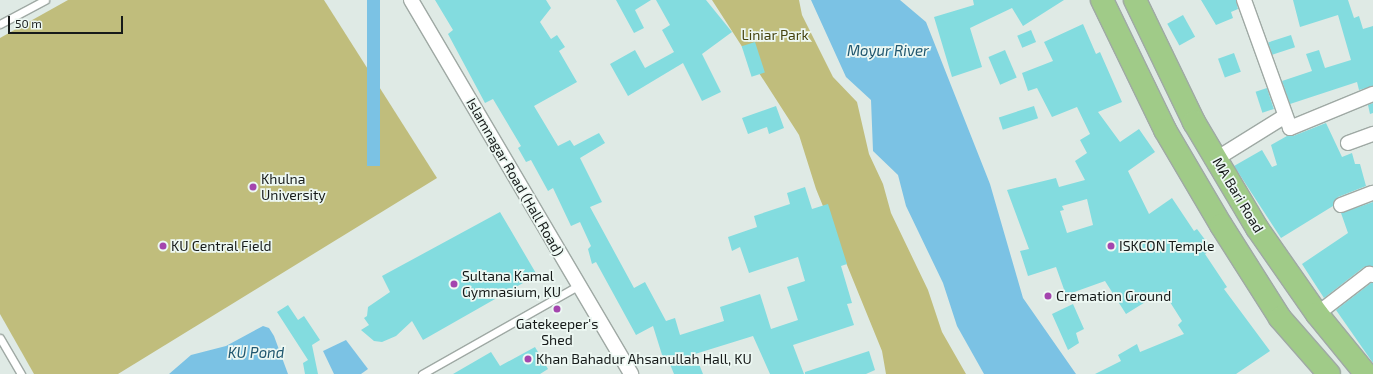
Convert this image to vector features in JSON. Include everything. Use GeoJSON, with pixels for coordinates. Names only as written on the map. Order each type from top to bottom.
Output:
{"type":"FeatureCollection","features":[{"type":"Feature","properties":{"kind":"main road"},"geometry":{"type":"LineString","coordinates":[[1102,0],[1165,130],[1220,225],[1280,318],[1329,374]]}},
{"type":"Feature","properties":{"kind":"main road","name":"MA Bari Road"},"geometry":{"type":"LineString","coordinates":[[1134,0],[1194,122],[1257,228],[1317,314],[1366,374]]}},
{"type":"Feature","properties":{"kind":"street","name":"Islamnagar Road (Hall Road)"},"geometry":{"type":"LineString","coordinates":[[411,0],[631,374]]}},
{"type":"Feature","properties":{"kind":"street"},"geometry":{"type":"LineString","coordinates":[[1244,0],[1290,128],[1373,94]]}},
{"type":"Feature","properties":{"kind":"street"},"geometry":{"type":"LineString","coordinates":[[1216,158],[1285,116]]}},
{"type":"Feature","properties":{"kind":"street"},"geometry":{"type":"LineString","coordinates":[[1348,143],[1373,134]]}},
{"type":"Feature","properties":{"kind":"street"},"geometry":{"type":"LineString","coordinates":[[1341,205],[1373,193]]}},
{"type":"Feature","properties":{"kind":"street"},"geometry":{"type":"LineString","coordinates":[[1317,314],[1369,274],[1373,276]]}},
{"type":"Feature","properties":{"kind":"lane"},"geometry":{"type":"LineString","coordinates":[[0,24],[44,0]]}},
{"type":"Feature","properties":{"kind":"lane"},"geometry":{"type":"LineString","coordinates":[[422,374],[579,285]]}},
{"type":"Feature","properties":{"kind":"lane"},"geometry":{"type":"LineString","coordinates":[[0,338],[21,374]]}},
{"type":"Feature","properties":{"kind":"green space","name":"KU Central Field"},"geometry":{"type":"Polygon","coordinates":[[[68,0],[324,0],[437,178],[118,374],[34,374],[0,314],[0,38],[68,0]]]}},
{"type":"Feature","properties":{"kind":"green space","name":"Liniar Park"},"geometry":{"type":"Polygon","coordinates":[[[712,0],[799,0],[802,15],[833,77],[857,102],[869,154],[883,184],[891,213],[928,290],[942,332],[966,374],[886,374],[882,351],[816,189],[799,135],[712,0]]]}},
{"type":"Feature","properties":{"kind":"water"},"geometry":{"type":"Polygon","coordinates":[[[367,0],[380,0],[380,166],[367,166],[367,0]]]}},
{"type":"Feature","properties":{"kind":"water","name":"Moyur River"},"geometry":{"type":"Polygon","coordinates":[[[811,0],[900,0],[926,22],[990,184],[1023,298],[1076,374],[984,374],[957,326],[943,283],[906,206],[898,175],[873,151],[871,100],[846,77],[811,0]]]}},
{"type":"Feature","properties":{"kind":"water","name":"KU Pond"},"geometry":{"type":"Polygon","coordinates":[[[263,326],[269,328],[274,336],[288,374],[169,374],[191,355],[226,346],[263,326]]]}},
{"type":"Feature","properties":{"kind":"water"},"geometry":{"type":"Polygon","coordinates":[[[346,340],[368,369],[361,374],[334,374],[323,351],[346,340]]]}},
{"type":"Feature","properties":{"kind":"building"},"geometry":{"type":"Polygon","coordinates":[[[435,0],[546,0],[551,8],[540,22],[551,39],[557,35],[565,47],[559,51],[577,82],[534,106],[558,146],[570,140],[574,146],[599,133],[605,143],[580,158],[602,202],[590,207],[634,288],[645,282],[666,321],[675,318],[680,335],[724,321],[720,307],[760,294],[771,329],[798,320],[787,287],[805,281],[798,257],[749,273],[740,247],[732,251],[728,237],[757,227],[754,216],[790,204],[787,193],[805,187],[812,209],[828,204],[847,264],[841,266],[852,303],[847,304],[854,325],[793,345],[804,374],[770,374],[753,336],[695,354],[703,374],[674,374],[667,357],[663,358],[653,326],[636,335],[596,262],[592,264],[588,249],[591,246],[580,222],[571,226],[553,188],[548,191],[531,160],[526,162],[518,148],[521,146],[493,99],[485,103],[448,34],[453,30],[435,0]]]}},
{"type":"Feature","properties":{"kind":"building"},"geometry":{"type":"Polygon","coordinates":[[[616,0],[651,0],[635,10],[644,28],[634,33],[616,0]]]}},
{"type":"Feature","properties":{"kind":"building"},"geometry":{"type":"Polygon","coordinates":[[[656,0],[706,0],[732,32],[702,54],[721,92],[702,101],[683,63],[628,96],[610,64],[635,50],[645,68],[674,52],[662,30],[670,25],[656,0]]]}},
{"type":"Feature","properties":{"kind":"building"},"geometry":{"type":"Polygon","coordinates":[[[973,0],[1064,0],[1023,26],[1012,8],[970,28],[982,67],[952,77],[934,17],[974,5],[973,0]]]}},
{"type":"Feature","properties":{"kind":"building"},"geometry":{"type":"Polygon","coordinates":[[[1201,0],[1236,0],[1238,9],[1231,12],[1233,18],[1216,25],[1201,0]]]}},
{"type":"Feature","properties":{"kind":"building"},"geometry":{"type":"Polygon","coordinates":[[[1293,0],[1348,0],[1354,18],[1359,16],[1363,29],[1373,26],[1373,86],[1359,90],[1357,82],[1290,104],[1282,81],[1312,71],[1306,54],[1319,50],[1325,68],[1351,60],[1338,15],[1300,27],[1293,0]]]}},
{"type":"Feature","properties":{"kind":"building"},"geometry":{"type":"Polygon","coordinates":[[[1183,15],[1195,37],[1179,46],[1167,24],[1183,15]]]}},
{"type":"Feature","properties":{"kind":"building"},"geometry":{"type":"Polygon","coordinates":[[[1083,24],[1096,54],[1100,52],[1122,102],[1098,112],[1120,142],[1139,129],[1155,152],[1128,171],[1149,214],[1172,198],[1194,231],[1197,229],[1212,249],[1205,254],[1227,287],[1224,289],[1270,351],[1236,374],[1095,374],[1121,361],[1118,355],[1137,344],[1140,352],[1184,334],[1178,325],[1182,321],[1163,291],[1126,314],[1105,281],[1066,295],[1056,267],[1028,276],[1020,251],[1029,249],[1007,190],[1056,178],[1059,187],[1085,180],[1075,161],[1087,153],[1080,140],[1090,134],[1077,107],[1052,117],[1037,88],[1028,91],[1022,73],[1053,61],[1044,42],[1083,24]],[[1087,199],[1062,206],[1064,210],[1060,211],[1067,233],[1093,225],[1087,199]]]}},
{"type":"Feature","properties":{"kind":"building"},"geometry":{"type":"Polygon","coordinates":[[[1031,30],[1036,42],[1022,48],[1017,36],[1031,30]]]}},
{"type":"Feature","properties":{"kind":"building"},"geometry":{"type":"Polygon","coordinates":[[[1291,35],[1295,47],[1272,55],[1268,42],[1291,35]]]}},
{"type":"Feature","properties":{"kind":"building"},"geometry":{"type":"Polygon","coordinates":[[[755,42],[765,72],[752,77],[742,46],[755,42]]]}},
{"type":"Feature","properties":{"kind":"building"},"geometry":{"type":"Polygon","coordinates":[[[1005,50],[1017,78],[1000,85],[988,57],[1005,50]]]}},
{"type":"Feature","properties":{"kind":"building"},"geometry":{"type":"Polygon","coordinates":[[[1234,53],[1241,72],[1225,78],[1218,59],[1234,53]]]}},
{"type":"Feature","properties":{"kind":"building"},"geometry":{"type":"Polygon","coordinates":[[[1267,88],[1274,109],[1262,113],[1256,92],[1267,88]]]}},
{"type":"Feature","properties":{"kind":"building"},"geometry":{"type":"Polygon","coordinates":[[[1373,103],[1373,113],[1370,114],[1368,105],[1373,103]]]}},
{"type":"Feature","properties":{"kind":"building"},"geometry":{"type":"Polygon","coordinates":[[[776,106],[784,128],[769,134],[767,127],[748,134],[742,118],[776,106]]]}},
{"type":"Feature","properties":{"kind":"building"},"geometry":{"type":"Polygon","coordinates":[[[1034,106],[1038,118],[1003,130],[999,117],[1034,106]]]}},
{"type":"Feature","properties":{"kind":"building"},"geometry":{"type":"Polygon","coordinates":[[[1326,123],[1342,157],[1352,153],[1355,164],[1360,164],[1366,186],[1338,197],[1333,206],[1281,238],[1234,166],[1262,150],[1272,167],[1277,165],[1271,145],[1287,136],[1293,136],[1326,123]]]}},
{"type":"Feature","properties":{"kind":"building"},"geometry":{"type":"Polygon","coordinates":[[[1373,202],[1373,266],[1364,267],[1324,298],[1302,264],[1348,233],[1341,213],[1373,202]]]}},
{"type":"Feature","properties":{"kind":"building","name":"Sultana Kamal Gymnasium, KU"},"geometry":{"type":"Polygon","coordinates":[[[500,212],[537,275],[423,340],[412,321],[396,336],[382,342],[374,341],[361,330],[369,325],[364,318],[367,316],[368,307],[390,292],[382,276],[500,212]]]}},
{"type":"Feature","properties":{"kind":"building"},"geometry":{"type":"Polygon","coordinates":[[[1373,283],[1373,363],[1336,310],[1373,283]]]}},
{"type":"Feature","properties":{"kind":"building"},"geometry":{"type":"Polygon","coordinates":[[[1073,304],[1084,329],[1076,333],[1079,343],[1068,350],[1052,314],[1073,304]]]}},
{"type":"Feature","properties":{"kind":"building"},"geometry":{"type":"Polygon","coordinates":[[[288,305],[298,320],[304,316],[320,340],[312,345],[318,374],[305,374],[303,363],[308,360],[277,312],[288,305]]]}},
{"type":"Feature","properties":{"kind":"building","name":"Khan Bahadur Ahsanullah Hall, KU"},"geometry":{"type":"Polygon","coordinates":[[[535,347],[548,369],[540,374],[453,374],[491,352],[500,366],[535,347]]]}},
{"type":"Feature","properties":{"kind":"building"},"geometry":{"type":"Polygon","coordinates":[[[869,351],[875,370],[866,374],[805,374],[805,372],[869,351]]]}},
{"type":"Feature","properties":{"kind":"place","name":"Khulna University"},"geometry":{"type":"Point","coordinates":[253,187]}},
{"type":"Feature","properties":{"kind":"place","name":"KU Central Field"},"geometry":{"type":"Point","coordinates":[163,246]}},
{"type":"Feature","properties":{"kind":"place","name":"ISKCON Temple"},"geometry":{"type":"Point","coordinates":[1111,246]}},
{"type":"Feature","properties":{"kind":"place","name":"Sultana Kamal Gymnasium, KU"},"geometry":{"type":"Point","coordinates":[454,284]}},
{"type":"Feature","properties":{"kind":"place","name":"Cremation Ground"},"geometry":{"type":"Point","coordinates":[1048,296]}},
{"type":"Feature","properties":{"kind":"place","name":"Gatekeeper's Shed"},"geometry":{"type":"Point","coordinates":[557,309]}},
{"type":"Feature","properties":{"kind":"place","name":"Khan Bahadur Ahsanullah Hall, KU"},"geometry":{"type":"Point","coordinates":[528,359]}}]}
